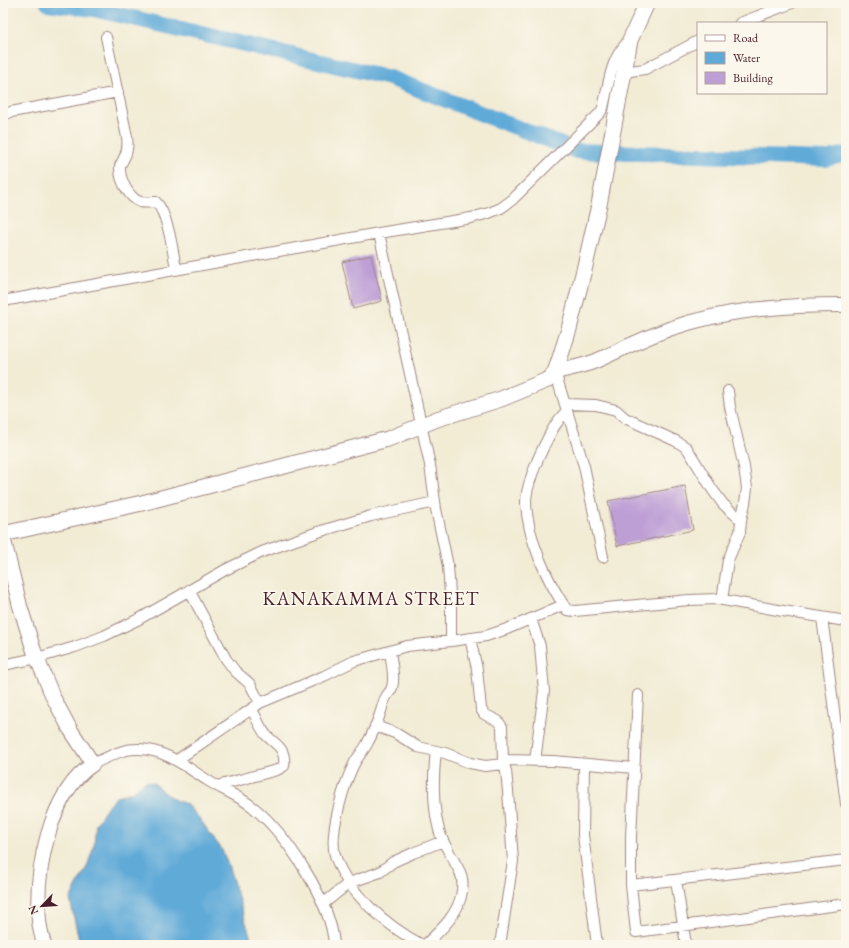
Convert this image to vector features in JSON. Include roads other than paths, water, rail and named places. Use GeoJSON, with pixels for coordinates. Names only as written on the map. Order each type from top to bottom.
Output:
{"type":"FeatureCollection","features":[{"type":"Feature","properties":{"kind":"main road"},"geometry":{"type":"LineString","coordinates":[[44,945],[39,922],[39,897],[41,870],[48,832],[55,811],[70,786],[83,770],[93,764],[70,729],[53,697],[37,658],[20,606],[3,536],[388,439],[437,419],[501,399],[550,379],[555,372],[569,329],[598,205],[631,37],[631,17],[635,3]]}},
{"type":"Feature","properties":{"kind":"main road"},"geometry":{"type":"LineString","coordinates":[[631,37],[647,3]]}},
{"type":"Feature","properties":{"kind":"main road"},"geometry":{"type":"LineString","coordinates":[[555,372],[595,361],[641,340],[698,320],[731,312],[808,305],[846,305]]}},
{"type":"Feature","properties":{"kind":"street"},"geometry":{"type":"LineString","coordinates":[[743,22],[792,3]]}},
{"type":"Feature","properties":{"kind":"street"},"geometry":{"type":"LineString","coordinates":[[106,37],[127,137],[128,148],[120,165],[120,175],[126,188],[134,198],[142,203],[156,202],[160,206],[166,220],[176,269]]}},
{"type":"Feature","properties":{"kind":"street"},"geometry":{"type":"LineString","coordinates":[[3,301],[176,269],[471,218],[502,208],[512,200],[600,113],[603,108],[614,61],[623,46],[631,37]]}},
{"type":"Feature","properties":{"kind":"street"},"geometry":{"type":"LineString","coordinates":[[622,79],[646,69],[697,42]]}},
{"type":"Feature","properties":{"kind":"street"},"geometry":{"type":"LineString","coordinates":[[3,115],[11,112],[118,92]]}},
{"type":"Feature","properties":{"kind":"street"},"geometry":{"type":"LineString","coordinates":[[379,233],[422,426],[448,566],[451,607],[451,642]]}},
{"type":"Feature","properties":{"kind":"street"},"geometry":{"type":"LineString","coordinates":[[555,372],[584,466],[603,557]]}},
{"type":"Feature","properties":{"kind":"street"},"geometry":{"type":"LineString","coordinates":[[722,600],[728,560],[740,532],[747,488],[728,391]]}},
{"type":"Feature","properties":{"kind":"street"},"geometry":{"type":"LineString","coordinates":[[741,520],[723,504],[687,448],[676,441],[625,418],[616,410],[579,403],[566,408],[541,451],[531,477],[526,500],[528,522],[540,560],[556,595],[567,610],[575,611],[689,600],[722,600],[846,621]]}},
{"type":"Feature","properties":{"kind":"street"},"geometry":{"type":"LineString","coordinates":[[3,665],[37,658],[76,647],[104,636],[262,552],[311,534],[371,516],[435,502]]}},
{"type":"Feature","properties":{"kind":"street"},"geometry":{"type":"LineString","coordinates":[[189,590],[226,659],[235,671],[250,684],[266,734],[280,747],[285,760],[284,766],[277,770],[217,786]]}},
{"type":"Feature","properties":{"kind":"street"},"geometry":{"type":"LineString","coordinates":[[177,760],[256,706],[354,661],[422,644],[451,642],[486,636],[563,605]]}},
{"type":"Feature","properties":{"kind":"street"},"geometry":{"type":"LineString","coordinates":[[535,617],[540,646],[544,691],[535,761]]}},
{"type":"Feature","properties":{"kind":"street"},"geometry":{"type":"LineString","coordinates":[[822,617],[826,655],[842,740],[846,804]]}},
{"type":"Feature","properties":{"kind":"street"},"geometry":{"type":"LineString","coordinates":[[470,638],[477,669],[481,709],[484,714],[498,722],[502,727],[503,762],[506,771],[513,862],[500,945]]}},
{"type":"Feature","properties":{"kind":"street"},"geometry":{"type":"LineString","coordinates":[[390,651],[393,674],[392,689],[386,697],[368,744],[361,752],[355,763],[340,806],[333,834],[335,854],[343,876],[364,901],[390,924],[422,945]]}},
{"type":"Feature","properties":{"kind":"street"},"geometry":{"type":"LineString","coordinates":[[638,695],[631,837],[631,885],[636,932],[846,904]]}},
{"type":"Feature","properties":{"kind":"street"},"geometry":{"type":"LineString","coordinates":[[375,726],[396,733],[418,747],[445,753],[470,763],[485,766],[503,762],[535,761],[634,768]]}},
{"type":"Feature","properties":{"kind":"street"},"geometry":{"type":"LineString","coordinates":[[93,764],[120,752],[136,749],[156,752],[177,760],[254,808],[275,828],[305,872],[323,904],[333,935],[334,945]]}},
{"type":"Feature","properties":{"kind":"street"},"geometry":{"type":"LineString","coordinates":[[425,945],[453,916],[461,900],[463,882],[460,872],[446,848],[439,831],[435,809],[434,774],[436,751]]}},
{"type":"Feature","properties":{"kind":"street"},"geometry":{"type":"LineString","coordinates":[[584,764],[583,835],[597,945]]}},
{"type":"Feature","properties":{"kind":"street"},"geometry":{"type":"LineString","coordinates":[[323,904],[349,883],[380,872],[393,862],[443,841]]}},
{"type":"Feature","properties":{"kind":"street"},"geometry":{"type":"LineString","coordinates":[[631,885],[846,860]]}},
{"type":"Feature","properties":{"kind":"street"},"geometry":{"type":"LineString","coordinates":[[676,880],[686,945]]}},
{"type":"Feature","properties":{"kind":"water"},"geometry":{"type":"Polygon","coordinates":[[[146,781],[154,783],[163,792],[175,800],[186,804],[199,818],[222,850],[253,945],[80,945],[70,899],[87,867],[94,846],[96,824],[117,796],[132,792],[146,781]]]}},
{"type":"Feature","properties":{"kind":"waterway"},"geometry":{"type":"LineString","coordinates":[[48,3],[94,9],[390,78],[577,151],[825,159],[846,154]]}},
{"type":"Feature","properties":{"kind":"district","name":"KANAKAMMA STREET"},"geometry":{"type":"Point","coordinates":[371,598]}}]}
